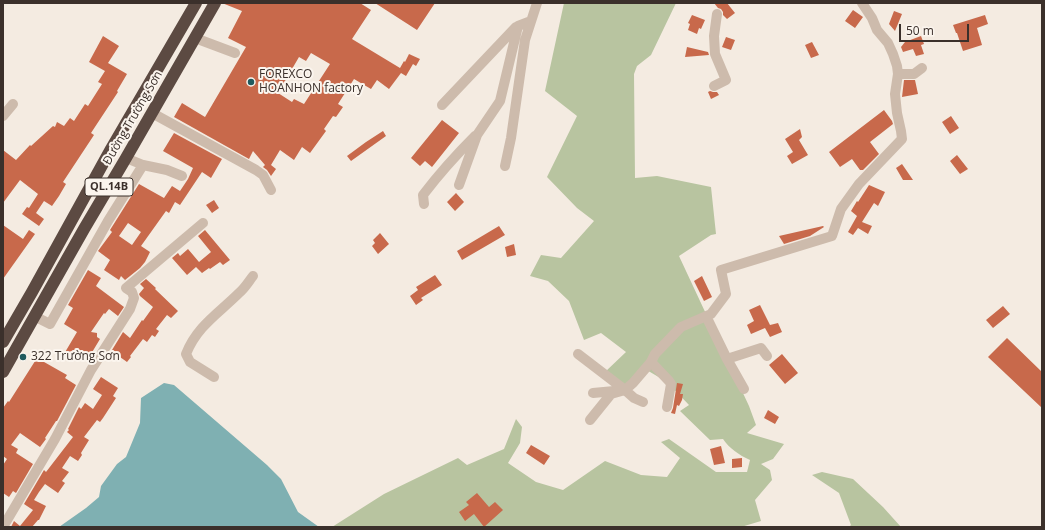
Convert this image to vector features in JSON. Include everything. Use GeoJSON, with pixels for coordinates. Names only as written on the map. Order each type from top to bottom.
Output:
{"type":"FeatureCollection","features":[{"type":"Feature","properties":{"kind":"highway","name":"Đường Trường Sơn"},"geometry":{"type":"LineString","coordinates":[[3,342],[111,149],[196,3]]}},
{"type":"Feature","properties":{"kind":"highway","name":"Đường Trường Sơn"},"geometry":{"type":"LineString","coordinates":[[3,372],[215,3]]}},
{"type":"Feature","properties":{"kind":"street"},"geometry":{"type":"LineString","coordinates":[[505,166],[511,138],[525,40],[537,3]]}},
{"type":"Feature","properties":{"kind":"street"},"geometry":{"type":"LineString","coordinates":[[590,420],[611,394],[625,390],[651,362],[655,354],[681,327],[712,314],[726,294],[721,270],[832,236],[841,209],[859,184],[902,139],[895,94],[898,74],[897,66],[888,43],[877,30],[872,18],[862,3]]}},
{"type":"Feature","properties":{"kind":"street"},"geometry":{"type":"LineString","coordinates":[[714,86],[726,80],[715,54],[714,36],[718,14]]}},
{"type":"Feature","properties":{"kind":"street"},"geometry":{"type":"LineString","coordinates":[[442,105],[518,26],[531,21]]}},
{"type":"Feature","properties":{"kind":"street"},"geometry":{"type":"LineString","coordinates":[[424,204],[423,195],[459,152],[477,135],[500,101],[518,26]]}},
{"type":"Feature","properties":{"kind":"street"},"geometry":{"type":"LineString","coordinates":[[195,38],[235,53]]}},
{"type":"Feature","properties":{"kind":"street"},"geometry":{"type":"LineString","coordinates":[[898,74],[914,74],[922,68]]}},
{"type":"Feature","properties":{"kind":"street"},"geometry":{"type":"LineString","coordinates":[[3,116],[13,104]]}},
{"type":"Feature","properties":{"kind":"street"},"geometry":{"type":"LineString","coordinates":[[152,113],[256,170],[263,175],[271,190]]}},
{"type":"Feature","properties":{"kind":"street"},"geometry":{"type":"LineString","coordinates":[[459,185],[477,135]]}},
{"type":"Feature","properties":{"kind":"street"},"geometry":{"type":"LineString","coordinates":[[126,158],[142,165],[167,170],[182,176]]}},
{"type":"Feature","properties":{"kind":"street"},"geometry":{"type":"LineString","coordinates":[[34,316],[50,324],[108,221],[142,165]]}},
{"type":"Feature","properties":{"kind":"street"},"geometry":{"type":"LineString","coordinates":[[3,527],[55,439],[92,370],[130,309],[134,298],[132,292],[126,288],[203,223]]}},
{"type":"Feature","properties":{"kind":"street"},"geometry":{"type":"LineString","coordinates":[[214,377],[190,362],[186,354],[201,328],[241,292],[253,276]]}},
{"type":"Feature","properties":{"kind":"street"},"geometry":{"type":"LineString","coordinates":[[706,316],[727,359],[744,389]]}},
{"type":"Feature","properties":{"kind":"street"},"geometry":{"type":"LineString","coordinates":[[727,359],[761,348],[767,356]]}},
{"type":"Feature","properties":{"kind":"street"},"geometry":{"type":"LineString","coordinates":[[578,354],[634,398],[642,402]]}},
{"type":"Feature","properties":{"kind":"street"},"geometry":{"type":"LineString","coordinates":[[651,362],[669,381],[670,384],[667,407]]}},
{"type":"Feature","properties":{"kind":"street"},"geometry":{"type":"LineString","coordinates":[[593,393],[625,390]]}},
{"type":"Feature","properties":{"kind":"green space"},"geometry":{"type":"Polygon","coordinates":[[[564,3],[676,3],[651,55],[637,66],[634,74],[635,178],[657,176],[711,187],[716,234],[711,235],[679,256],[749,406],[756,425],[747,433],[784,444],[773,459],[761,464],[770,470],[772,480],[755,500],[761,521],[741,527],[332,527],[384,494],[458,458],[467,465],[504,449],[516,419],[522,427],[520,443],[508,463],[536,482],[563,490],[605,461],[641,475],[667,477],[680,458],[661,442],[669,439],[716,472],[747,472],[750,460],[735,451],[723,439],[710,440],[680,411],[689,405],[667,382],[645,369],[624,390],[605,372],[626,352],[601,333],[584,340],[569,301],[548,281],[530,276],[541,255],[561,258],[594,221],[577,208],[547,177],[577,116],[545,91],[564,3]]]}},
{"type":"Feature","properties":{"kind":"green space"},"geometry":{"type":"Polygon","coordinates":[[[822,472],[853,479],[883,507],[901,527],[849,527],[851,525],[839,493],[812,475],[822,472]]]}},
{"type":"Feature","properties":{"kind":"water"},"geometry":{"type":"Polygon","coordinates":[[[164,383],[174,385],[267,465],[281,479],[298,512],[319,527],[59,527],[99,497],[101,486],[117,464],[126,457],[140,423],[141,398],[164,383]]]}},
{"type":"Feature","properties":{"kind":"building"},"geometry":{"type":"Polygon","coordinates":[[[222,3],[360,3],[371,10],[352,39],[400,68],[409,54],[420,59],[416,66],[413,64],[406,76],[401,73],[389,89],[377,80],[371,89],[354,79],[338,104],[343,107],[336,117],[333,116],[324,129],[326,131],[310,153],[302,147],[294,160],[280,150],[271,165],[276,169],[271,176],[263,167],[265,165],[253,151],[249,159],[174,117],[182,103],[205,117],[246,47],[228,38],[242,11],[222,3]],[[311,53],[306,61],[299,57],[278,93],[292,102],[294,99],[304,104],[330,64],[311,53]]]}},
{"type":"Feature","properties":{"kind":"building"},"geometry":{"type":"Polygon","coordinates":[[[375,3],[435,3],[417,30],[375,3]]]}},
{"type":"Feature","properties":{"kind":"building"},"geometry":{"type":"Polygon","coordinates":[[[714,3],[727,3],[735,13],[727,19],[723,15],[721,9],[714,3]]]}},
{"type":"Feature","properties":{"kind":"building"},"geometry":{"type":"Polygon","coordinates":[[[853,10],[863,17],[855,28],[845,21],[853,10]]]}},
{"type":"Feature","properties":{"kind":"building"},"geometry":{"type":"Polygon","coordinates":[[[894,11],[902,14],[895,31],[889,24],[894,11]]]}},
{"type":"Feature","properties":{"kind":"building"},"geometry":{"type":"Polygon","coordinates":[[[692,15],[705,20],[701,29],[699,28],[697,34],[688,30],[690,24],[688,23],[692,15]]]}},
{"type":"Feature","properties":{"kind":"building"},"geometry":{"type":"Polygon","coordinates":[[[985,15],[988,24],[977,28],[982,45],[963,51],[953,25],[985,15]]]}},
{"type":"Feature","properties":{"kind":"building"},"geometry":{"type":"Polygon","coordinates":[[[103,36],[119,46],[108,63],[127,74],[117,91],[118,92],[91,133],[94,135],[63,182],[66,184],[59,196],[52,206],[44,201],[36,213],[44,219],[39,226],[22,214],[27,207],[29,208],[38,194],[20,180],[3,203],[3,150],[16,160],[30,145],[31,146],[53,126],[55,127],[57,122],[64,126],[70,118],[74,121],[85,104],[88,106],[102,84],[98,82],[105,71],[89,62],[103,36]]]}},
{"type":"Feature","properties":{"kind":"building"},"geometry":{"type":"Polygon","coordinates":[[[921,36],[924,44],[921,45],[924,54],[916,56],[913,49],[903,52],[901,47],[905,42],[921,36]]]}},
{"type":"Feature","properties":{"kind":"building"},"geometry":{"type":"Polygon","coordinates":[[[726,37],[735,40],[731,50],[722,47],[726,37]]]}},
{"type":"Feature","properties":{"kind":"building"},"geometry":{"type":"Polygon","coordinates":[[[812,42],[819,55],[811,58],[805,45],[812,42]]]}},
{"type":"Feature","properties":{"kind":"building"},"geometry":{"type":"Polygon","coordinates":[[[687,47],[708,52],[709,55],[685,57],[687,47]]]}},
{"type":"Feature","properties":{"kind":"building"},"geometry":{"type":"Polygon","coordinates":[[[904,80],[915,80],[918,94],[902,97],[904,80]]]}},
{"type":"Feature","properties":{"kind":"building"},"geometry":{"type":"Polygon","coordinates":[[[708,92],[717,92],[719,95],[711,99],[708,92]]]}},
{"type":"Feature","properties":{"kind":"building"},"geometry":{"type":"Polygon","coordinates":[[[884,110],[893,124],[870,142],[879,154],[863,170],[860,170],[852,159],[840,167],[829,152],[884,110]]]}},
{"type":"Feature","properties":{"kind":"building"},"geometry":{"type":"Polygon","coordinates":[[[951,116],[959,128],[950,134],[942,122],[951,116]]]}},
{"type":"Feature","properties":{"kind":"building"},"geometry":{"type":"Polygon","coordinates":[[[442,120],[459,133],[432,167],[425,161],[420,166],[411,158],[442,120]]]}},
{"type":"Feature","properties":{"kind":"building"},"geometry":{"type":"Polygon","coordinates":[[[800,129],[802,137],[799,140],[808,155],[792,164],[787,156],[793,152],[785,139],[800,129]]]}},
{"type":"Feature","properties":{"kind":"building"},"geometry":{"type":"Polygon","coordinates":[[[383,131],[386,136],[351,161],[347,156],[383,131]]]}},
{"type":"Feature","properties":{"kind":"building"},"geometry":{"type":"Polygon","coordinates":[[[174,133],[222,159],[211,178],[202,172],[180,205],[175,202],[169,213],[166,211],[141,246],[150,252],[145,262],[125,280],[121,276],[119,280],[104,270],[110,260],[98,251],[112,232],[110,230],[139,184],[164,198],[172,186],[180,191],[193,168],[163,151],[174,133]],[[128,223],[119,236],[132,245],[141,232],[128,223]]]}},
{"type":"Feature","properties":{"kind":"building"},"geometry":{"type":"Polygon","coordinates":[[[957,155],[968,169],[960,174],[950,161],[957,155]]]}},
{"type":"Feature","properties":{"kind":"building"},"geometry":{"type":"Polygon","coordinates":[[[902,164],[913,180],[903,180],[896,168],[902,164]]]}},
{"type":"Feature","properties":{"kind":"building"},"geometry":{"type":"Polygon","coordinates":[[[869,185],[885,192],[878,206],[874,203],[862,222],[872,226],[868,234],[858,228],[853,235],[848,232],[857,216],[851,211],[869,185]]]}},
{"type":"Feature","properties":{"kind":"building"},"geometry":{"type":"Polygon","coordinates":[[[456,193],[464,202],[455,211],[447,202],[456,193]]]}},
{"type":"Feature","properties":{"kind":"building"},"geometry":{"type":"Polygon","coordinates":[[[214,200],[219,208],[212,213],[206,205],[214,200]]]}},
{"type":"Feature","properties":{"kind":"building"},"geometry":{"type":"Polygon","coordinates":[[[3,225],[23,239],[29,230],[35,234],[3,279],[3,225]]]}},
{"type":"Feature","properties":{"kind":"building"},"geometry":{"type":"Polygon","coordinates":[[[499,226],[505,235],[462,260],[457,251],[499,226]]]}},
{"type":"Feature","properties":{"kind":"building"},"geometry":{"type":"Polygon","coordinates":[[[824,227],[810,236],[784,244],[779,236],[824,227]]]}},
{"type":"Feature","properties":{"kind":"building"},"geometry":{"type":"Polygon","coordinates":[[[205,230],[230,260],[223,265],[220,262],[202,273],[196,267],[187,275],[172,258],[178,253],[180,256],[188,249],[199,262],[211,252],[198,236],[205,230]]]}},
{"type":"Feature","properties":{"kind":"building"},"geometry":{"type":"Polygon","coordinates":[[[380,233],[389,244],[378,254],[372,246],[375,243],[373,240],[380,233]]]}},
{"type":"Feature","properties":{"kind":"building"},"geometry":{"type":"Polygon","coordinates":[[[514,244],[516,255],[507,257],[505,247],[514,244]]]}},
{"type":"Feature","properties":{"kind":"building"},"geometry":{"type":"Polygon","coordinates":[[[88,270],[101,278],[96,286],[124,307],[118,316],[109,309],[105,314],[104,313],[91,332],[97,333],[97,337],[100,339],[88,359],[78,353],[73,360],[64,354],[77,332],[64,324],[73,308],[68,305],[88,270]]]}},
{"type":"Feature","properties":{"kind":"building"},"geometry":{"type":"Polygon","coordinates":[[[435,275],[442,285],[421,298],[423,300],[416,305],[410,296],[418,290],[416,287],[435,275]]]}},
{"type":"Feature","properties":{"kind":"building"},"geometry":{"type":"Polygon","coordinates":[[[702,276],[712,297],[704,301],[694,281],[702,276]]]}},
{"type":"Feature","properties":{"kind":"building"},"geometry":{"type":"Polygon","coordinates":[[[146,279],[178,311],[171,318],[167,315],[156,329],[159,331],[155,337],[152,335],[147,342],[143,339],[127,362],[112,350],[123,332],[130,338],[153,307],[139,294],[144,288],[140,284],[146,279]]]}},
{"type":"Feature","properties":{"kind":"building"},"geometry":{"type":"Polygon","coordinates":[[[760,305],[770,325],[778,323],[782,332],[770,337],[765,328],[751,334],[747,325],[754,321],[749,310],[760,305]]]}},
{"type":"Feature","properties":{"kind":"building"},"geometry":{"type":"Polygon","coordinates":[[[1003,306],[1010,314],[993,328],[986,320],[1003,306]]]}},
{"type":"Feature","properties":{"kind":"building"},"geometry":{"type":"Polygon","coordinates":[[[1007,338],[1042,372],[1042,408],[988,357],[1007,338]]]}},
{"type":"Feature","properties":{"kind":"building"},"geometry":{"type":"Polygon","coordinates":[[[782,354],[798,373],[785,384],[769,365],[782,354]]]}},
{"type":"Feature","properties":{"kind":"building"},"geometry":{"type":"Polygon","coordinates":[[[37,358],[67,375],[65,378],[76,385],[57,421],[40,447],[20,433],[11,445],[18,449],[16,453],[33,464],[16,493],[13,491],[9,497],[3,493],[3,465],[7,459],[3,456],[3,408],[8,401],[9,402],[37,358]]]}},
{"type":"Feature","properties":{"kind":"building"},"geometry":{"type":"Polygon","coordinates":[[[101,377],[118,388],[113,396],[116,398],[100,422],[97,420],[84,437],[89,440],[81,453],[82,455],[78,461],[70,456],[62,468],[69,472],[62,481],[65,483],[58,493],[45,484],[39,492],[34,500],[46,506],[39,520],[32,527],[11,527],[14,521],[20,526],[33,510],[24,504],[44,470],[46,472],[73,437],[67,432],[79,407],[81,409],[85,403],[93,409],[102,395],[93,389],[101,377]]]}},
{"type":"Feature","properties":{"kind":"building"},"geometry":{"type":"Polygon","coordinates":[[[677,383],[683,384],[680,394],[683,394],[679,406],[677,405],[675,414],[671,413],[677,383]]]}},
{"type":"Feature","properties":{"kind":"building"},"geometry":{"type":"Polygon","coordinates":[[[768,410],[779,417],[775,424],[764,418],[768,410]]]}},
{"type":"Feature","properties":{"kind":"building"},"geometry":{"type":"Polygon","coordinates":[[[531,445],[550,456],[544,465],[526,453],[531,445]]]}},
{"type":"Feature","properties":{"kind":"building"},"geometry":{"type":"Polygon","coordinates":[[[721,446],[725,463],[714,465],[710,449],[721,446]]]}},
{"type":"Feature","properties":{"kind":"building"},"geometry":{"type":"Polygon","coordinates":[[[742,458],[742,467],[732,468],[732,459],[742,458]]]}},
{"type":"Feature","properties":{"kind":"building"},"geometry":{"type":"Polygon","coordinates":[[[477,493],[489,507],[495,502],[503,510],[484,527],[474,514],[465,521],[459,512],[469,505],[466,502],[477,493]]]}},
{"type":"Feature","properties":{"kind":"place","name":"FOREXCO HOANHON factory"},"geometry":{"type":"Point","coordinates":[251,82]}},
{"type":"Feature","properties":{"kind":"place","name":"322 Trường Sơn"},"geometry":{"type":"Point","coordinates":[23,357]}}]}
